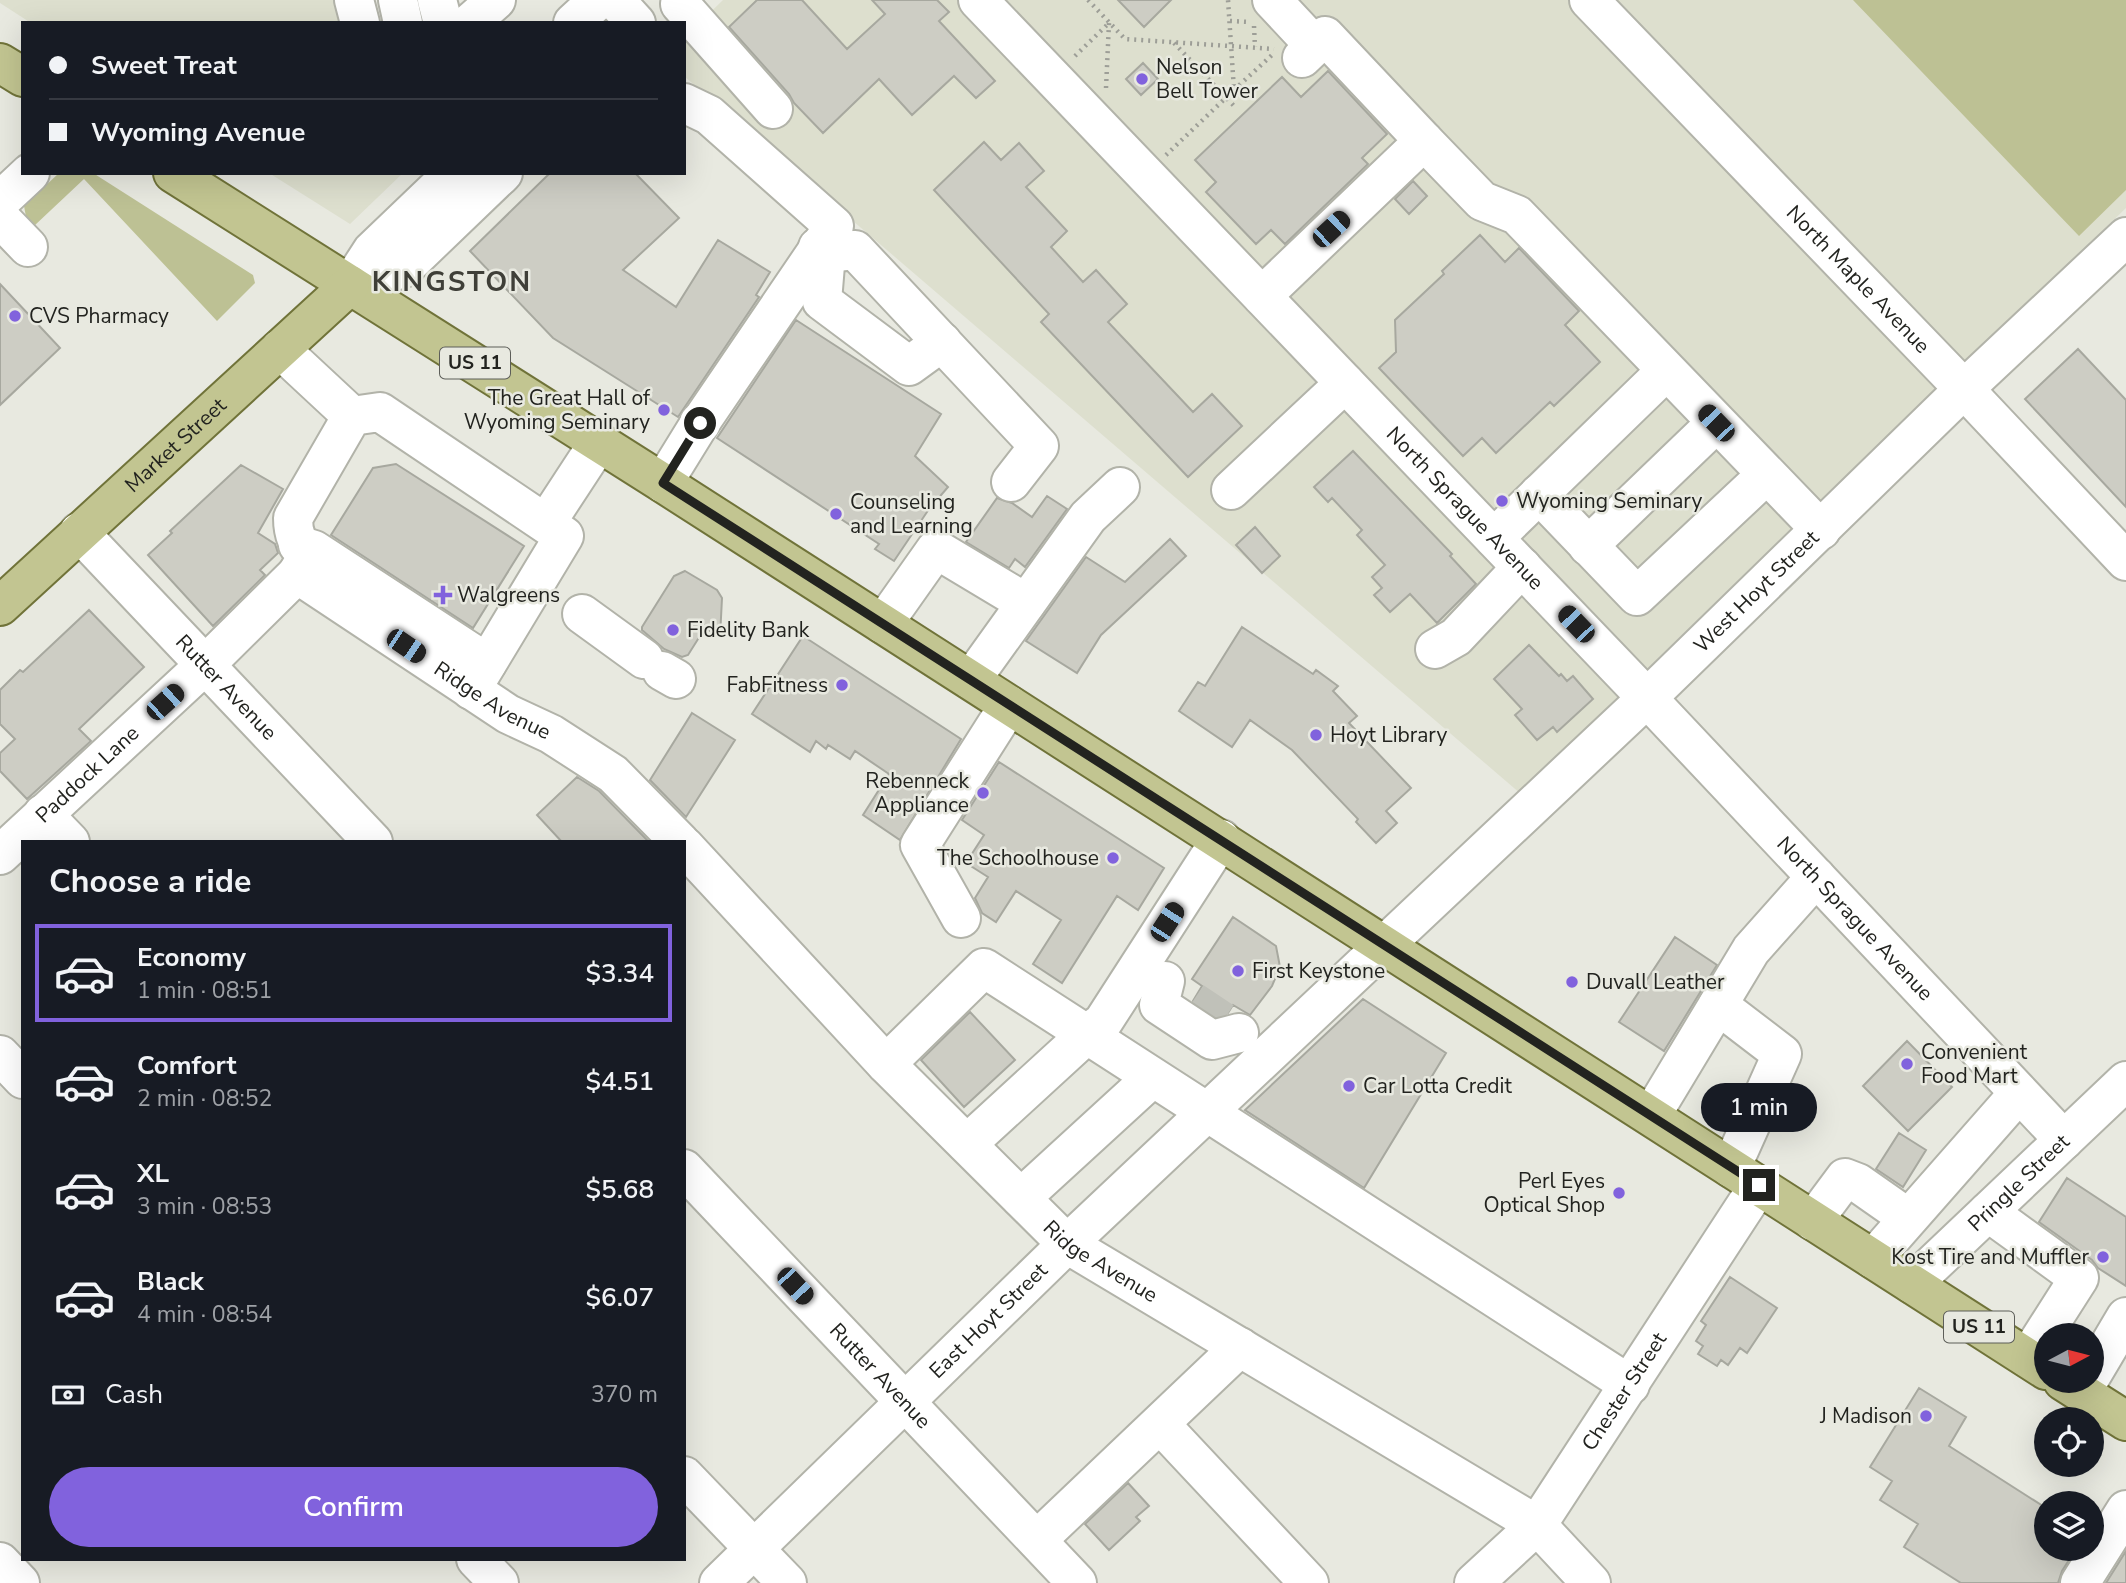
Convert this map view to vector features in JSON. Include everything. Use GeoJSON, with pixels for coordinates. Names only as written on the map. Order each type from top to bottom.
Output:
{"type":"FeatureCollection","features":[{"type":"Feature","properties":{"kind":"main road"},"geometry":{"type":"LineString","coordinates":[[0,63],[21,76]]}},
{"type":"Feature","properties":{"kind":"main road","name":"US 11"},"geometry":{"type":"LineString","coordinates":[[176,175],[1221,839],[2034,1362]]}},
{"type":"Feature","properties":{"kind":"main road","name":"Market Street"},"geometry":{"type":"LineString","coordinates":[[3,596],[79,532],[351,285]]}},
{"type":"Feature","properties":{"kind":"main road"},"geometry":{"type":"LineString","coordinates":[[2094,1393],[2126,1421]]}},
{"type":"Feature","properties":{"kind":"street"},"geometry":{"type":"LineString","coordinates":[[354,0],[359,21]]}},
{"type":"Feature","properties":{"kind":"street"},"geometry":{"type":"LineString","coordinates":[[398,0],[403,21]]}},
{"type":"Feature","properties":{"kind":"street"},"geometry":{"type":"LineString","coordinates":[[437,0],[442,21]]}},
{"type":"Feature","properties":{"kind":"street"},"geometry":{"type":"LineString","coordinates":[[472,21],[496,0]]}},
{"type":"Feature","properties":{"kind":"street"},"geometry":{"type":"LineString","coordinates":[[575,21],[598,0]]}},
{"type":"Feature","properties":{"kind":"street"},"geometry":{"type":"LineString","coordinates":[[615,0],[634,21]]}},
{"type":"Feature","properties":{"kind":"street","name":"North Sprague Avenue"},"geometry":{"type":"LineString","coordinates":[[978,0],[1647,698],[2064,1140]]}},
{"type":"Feature","properties":{"kind":"street","name":"North Maple Avenue"},"geometry":{"type":"LineString","coordinates":[[1589,0],[2126,561]]}},
{"type":"Feature","properties":{"kind":"street"},"geometry":{"type":"LineString","coordinates":[[675,9],[773,108]]}},
{"type":"Feature","properties":{"kind":"street"},"geometry":{"type":"LineString","coordinates":[[1263,11],[1309,52],[1325,36],[1482,201],[1517,215],[1821,530]]}},
{"type":"Feature","properties":{"kind":"street"},"geometry":{"type":"LineString","coordinates":[[663,483],[700,423],[822,250],[834,226],[709,115],[686,104]]}},
{"type":"Feature","properties":{"kind":"street"},"geometry":{"type":"LineString","coordinates":[[1262,296],[1424,141]]}},
{"type":"Feature","properties":{"kind":"street"},"geometry":{"type":"LineString","coordinates":[[8,227],[29,175]]}},
{"type":"Feature","properties":{"kind":"street","name":"Market Street"},"geometry":{"type":"LineString","coordinates":[[351,285],[372,251],[441,179],[501,175]]}},
{"type":"Feature","properties":{"kind":"street","name":"Market Street"},"geometry":{"type":"LineString","coordinates":[[351,285],[404,268],[501,175]]}},
{"type":"Feature","properties":{"kind":"street"},"geometry":{"type":"LineString","coordinates":[[441,179],[451,222]]}},
{"type":"Feature","properties":{"kind":"street","name":"West Hoyt Street"},"geometry":{"type":"LineString","coordinates":[[1385,945],[1647,698],[2126,237]]}},
{"type":"Feature","properties":{"kind":"street"},"geometry":{"type":"LineString","coordinates":[[822,250],[855,250],[1040,446],[1011,482]]}},
{"type":"Feature","properties":{"kind":"street"},"geometry":{"type":"LineString","coordinates":[[822,250],[822,301],[909,366],[942,342]]}},
{"type":"Feature","properties":{"kind":"street"},"geometry":{"type":"LineString","coordinates":[[280,349],[352,416]]}},
{"type":"Feature","properties":{"kind":"street"},"geometry":{"type":"LineString","coordinates":[[1494,538],[1666,371]]}},
{"type":"Feature","properties":{"kind":"street"},"geometry":{"type":"LineString","coordinates":[[1231,490],[1345,383]]}},
{"type":"Feature","properties":{"kind":"street"},"geometry":{"type":"LineString","coordinates":[[352,416],[380,412],[564,536],[479,677]]}},
{"type":"Feature","properties":{"kind":"street"},"geometry":{"type":"LineString","coordinates":[[205,665],[301,559],[293,532],[293,518],[352,416]]}},
{"type":"Feature","properties":{"kind":"street"},"geometry":{"type":"LineString","coordinates":[[1588,546],[1716,423]]}},
{"type":"Feature","properties":{"kind":"street"},"geometry":{"type":"LineString","coordinates":[[546,523],[599,442]]}},
{"type":"Feature","properties":{"kind":"street"},"geometry":{"type":"LineString","coordinates":[[1539,494],[1637,596],[1766,475]]}},
{"type":"Feature","properties":{"kind":"street"},"geometry":{"type":"LineString","coordinates":[[971,680],[1088,517],[1120,487]]}},
{"type":"Feature","properties":{"kind":"street","name":"Rutter Avenue"},"geometry":{"type":"LineString","coordinates":[[79,532],[371,840]]}},
{"type":"Feature","properties":{"kind":"street"},"geometry":{"type":"LineString","coordinates":[[883,624],[936,549],[1026,603]]}},
{"type":"Feature","properties":{"kind":"street","name":"Ridge Avenue"},"geometry":{"type":"LineString","coordinates":[[301,559],[479,677],[508,714],[551,734],[613,774],[671,840]]}},
{"type":"Feature","properties":{"kind":"street"},"geometry":{"type":"LineString","coordinates":[[1434,649],[1456,637],[1522,567]]}},
{"type":"Feature","properties":{"kind":"street"},"geometry":{"type":"LineString","coordinates":[[582,614],[661,670]]}},
{"type":"Feature","properties":{"kind":"street","name":"Paddock Lane"},"geometry":{"type":"LineString","coordinates":[[16,830],[205,665]]}},
{"type":"Feature","properties":{"kind":"street"},"geometry":{"type":"LineString","coordinates":[[961,918],[920,845],[1009,705]]}},
{"type":"Feature","properties":{"kind":"street"},"geometry":{"type":"LineString","coordinates":[[16,830],[61,840]]}},
{"type":"Feature","properties":{"kind":"street"},"geometry":{"type":"LineString","coordinates":[[967,1144],[1102,1022],[1205,1009],[1221,839]]}},
{"type":"Feature","properties":{"kind":"street","name":"Ridge Avenue"},"geometry":{"type":"LineString","coordinates":[[688,859],[886,1064],[1067,1244],[1536,1525],[1591,1583]]}},
{"type":"Feature","properties":{"kind":"street"},"geometry":{"type":"LineString","coordinates":[[1651,1116],[1751,950],[1816,877]]}},
{"type":"Feature","properties":{"kind":"street","name":"East Hoyt Street"},"geometry":{"type":"LineString","coordinates":[[719,1583],[1067,1244],[1206,1113],[1205,1009],[1385,945]]}},
{"type":"Feature","properties":{"kind":"street"},"geometry":{"type":"LineString","coordinates":[[886,1064],[984,968],[1630,1385]]}},
{"type":"Feature","properties":{"kind":"street","name":"Chester Street"},"geometry":{"type":"LineString","coordinates":[[1474,1583],[1536,1525],[1630,1385],[1745,1177],[1782,1054],[1717,1005]]}},
{"type":"Feature","properties":{"kind":"street"},"geometry":{"type":"LineString","coordinates":[[0,1055],[21,1077]]}},
{"type":"Feature","properties":{"kind":"street"},"geometry":{"type":"LineString","coordinates":[[1021,1198],[1152,1078]]}},
{"type":"Feature","properties":{"kind":"street","name":"Pringle Street"},"geometry":{"type":"LineString","coordinates":[[1912,1284],[2126,1081]]}},
{"type":"Feature","properties":{"kind":"street"},"geometry":{"type":"LineString","coordinates":[[1873,1259],[2019,1093]]}},
{"type":"Feature","properties":{"kind":"street"},"geometry":{"type":"LineString","coordinates":[[1979,1139],[2020,1181]]}},
{"type":"Feature","properties":{"kind":"street","name":"Rutter Avenue"},"geometry":{"type":"LineString","coordinates":[[686,1171],[1077,1583]]}},
{"type":"Feature","properties":{"kind":"street"},"geometry":{"type":"LineString","coordinates":[[1813,1221],[1845,1178],[1858,1183],[1908,1218]]}},
{"type":"Feature","properties":{"kind":"street"},"geometry":{"type":"LineString","coordinates":[[1988,1212],[2079,1278],[2057,1323]]}},
{"type":"Feature","properties":{"kind":"street"},"geometry":{"type":"LineString","coordinates":[[2104,1349],[2126,1317]]}},
{"type":"Feature","properties":{"kind":"street"},"geometry":{"type":"LineString","coordinates":[[1037,1541],[1240,1347]]}},
{"type":"Feature","properties":{"kind":"street"},"geometry":{"type":"LineString","coordinates":[[1160,1424],[1309,1583]]}},
{"type":"Feature","properties":{"kind":"street"},"geometry":{"type":"LineString","coordinates":[[686,1478],[787,1583]]}},
{"type":"Feature","properties":{"kind":"street"},"geometry":{"type":"LineString","coordinates":[[2080,1583],[2126,1510]]}},
{"type":"Feature","properties":{"kind":"street"},"geometry":{"type":"LineString","coordinates":[[478,1561],[499,1583]]}},
{"type":"Feature","properties":{"kind":"street"},"geometry":{"type":"LineString","coordinates":[[0,1562],[20,1583]]}},
{"type":"Feature","properties":{"kind":"path"},"geometry":{"type":"LineString","coordinates":[[1088,0],[1125,39],[1280,49],[1160,161]]}},
{"type":"Feature","properties":{"kind":"path"},"geometry":{"type":"LineString","coordinates":[[1228,0],[1234,90]]}},
{"type":"Feature","properties":{"kind":"path"},"geometry":{"type":"LineString","coordinates":[[1255,47],[1263,11]]}},
{"type":"Feature","properties":{"kind":"path"},"geometry":{"type":"LineString","coordinates":[[1067,64],[1109,23]]}},
{"type":"Feature","properties":{"kind":"path"},"geometry":{"type":"LineString","coordinates":[[1106,90],[1109,23]]}},
{"type":"Feature","properties":{"kind":"path"},"geometry":{"type":"LineString","coordinates":[[1174,42],[1236,107]]}},
{"type":"Feature","properties":{"kind":"shaded area"},"geometry":{"type":"Polygon","coordinates":[[[0,0],[371,0],[376,21],[28,21],[0,3],[0,0]]]}},
{"type":"Feature","properties":{"kind":"shaded area","name":"Wyoming Seminary"},"geometry":{"type":"Polygon","coordinates":[[[723,0],[2126,0],[2126,208],[1521,794],[686,78],[686,36],[723,0]]]}},
{"type":"Feature","properties":{"kind":"shaded area"},"geometry":{"type":"Polygon","coordinates":[[[272,175],[401,175],[350,224],[272,175]]]}},
{"type":"Feature","properties":{"kind":"green space"},"geometry":{"type":"Polygon","coordinates":[[[1853,0],[2126,0],[2126,190],[2079,236],[1853,0]]]}},
{"type":"Feature","properties":{"kind":"green space"},"geometry":{"type":"Polygon","coordinates":[[[57,175],[96,175],[253,275],[255,283],[217,321],[84,179],[34,226],[27,222],[24,206],[57,175]]]}},
{"type":"Feature","properties":{"kind":"building"},"geometry":{"type":"Polygon","coordinates":[[[757,0],[802,0],[847,49],[885,14],[872,0],[937,0],[949,12],[939,21],[995,81],[976,98],[954,76],[912,115],[879,79],[823,133],[729,27],[757,0]]]}},
{"type":"Feature","properties":{"kind":"building"},"geometry":{"type":"Polygon","coordinates":[[[1118,0],[1171,0],[1144,27],[1118,0]]]}},
{"type":"Feature","properties":{"kind":"building","name":"Nelson Bell Tower"},"geometry":{"type":"Polygon","coordinates":[[[1143,63],[1158,79],[1141,95],[1126,79],[1143,63]]]}},
{"type":"Feature","properties":{"kind":"building"},"geometry":{"type":"Polygon","coordinates":[[[1328,71],[1387,134],[1362,158],[1368,164],[1285,244],[1271,230],[1256,244],[1206,192],[1216,182],[1195,160],[1282,77],[1301,97],[1328,71]]]}},
{"type":"Feature","properties":{"kind":"building"},"geometry":{"type":"Polygon","coordinates":[[[984,142],[1001,160],[1019,143],[1044,171],[1026,187],[1067,231],[1051,247],[1083,282],[1096,270],[1127,304],[1108,322],[1193,412],[1212,394],[1242,426],[1188,477],[1041,322],[1049,314],[934,190],[984,142]]]}},
{"type":"Feature","properties":{"kind":"building"},"geometry":{"type":"Polygon","coordinates":[[[548,175],[637,175],[679,218],[623,270],[676,307],[718,240],[770,272],[756,295],[759,297],[678,417],[553,338],[470,251],[548,175]]]}},
{"type":"Feature","properties":{"kind":"building"},"geometry":{"type":"Polygon","coordinates":[[[1413,181],[1427,196],[1409,214],[1395,199],[1413,181]]]}},
{"type":"Feature","properties":{"kind":"building"},"geometry":{"type":"Polygon","coordinates":[[[1480,235],[1505,262],[1519,248],[1579,311],[1565,325],[1600,362],[1554,406],[1550,402],[1496,453],[1482,438],[1463,456],[1379,368],[1396,352],[1395,320],[1444,274],[1442,271],[1480,235]]]}},
{"type":"Feature","properties":{"kind":"building","name":"CVS Pharmacy"},"geometry":{"type":"Polygon","coordinates":[[[0,284],[60,348],[0,405],[0,284]]]}},
{"type":"Feature","properties":{"kind":"building"},"geometry":{"type":"Polygon","coordinates":[[[796,320],[941,414],[915,456],[948,487],[929,509],[894,561],[875,549],[879,544],[717,438],[796,320]]]}},
{"type":"Feature","properties":{"kind":"building"},"geometry":{"type":"Polygon","coordinates":[[[2078,349],[2126,400],[2126,507],[2025,399],[2078,349]]]}},
{"type":"Feature","properties":{"kind":"building"},"geometry":{"type":"Polygon","coordinates":[[[1353,451],[1452,554],[1450,556],[1476,584],[1437,623],[1410,594],[1390,612],[1374,595],[1382,588],[1372,577],[1385,565],[1357,535],[1362,530],[1332,498],[1328,502],[1314,487],[1353,451]]]}},
{"type":"Feature","properties":{"kind":"building","name":"Walgreens"},"geometry":{"type":"Polygon","coordinates":[[[396,464],[524,546],[473,628],[331,535],[373,468],[396,464]]]}},
{"type":"Feature","properties":{"kind":"building"},"geometry":{"type":"Polygon","coordinates":[[[241,465],[283,489],[258,533],[275,544],[278,553],[260,570],[265,575],[213,626],[148,555],[241,465]]]}},
{"type":"Feature","properties":{"kind":"building"},"geometry":{"type":"Polygon","coordinates":[[[1047,496],[1067,509],[1025,567],[1015,559],[1009,568],[966,542],[997,498],[1012,503],[1032,517],[1047,496]]]}},
{"type":"Feature","properties":{"kind":"building"},"geometry":{"type":"Polygon","coordinates":[[[1255,527],[1280,556],[1262,573],[1236,545],[1255,527]]]}},
{"type":"Feature","properties":{"kind":"building"},"geometry":{"type":"Polygon","coordinates":[[[1170,539],[1186,556],[1101,635],[1077,673],[1026,641],[1086,557],[1125,582],[1170,539]]]}},
{"type":"Feature","properties":{"kind":"building","name":"Fidelity Bank"},"geometry":{"type":"Polygon","coordinates":[[[685,571],[717,590],[722,598],[720,637],[705,628],[688,655],[682,657],[664,649],[642,630],[642,627],[674,576],[685,571]]]}},
{"type":"Feature","properties":{"kind":"building"},"geometry":{"type":"Polygon","coordinates":[[[89,610],[144,667],[79,729],[91,741],[27,799],[0,771],[0,753],[15,739],[0,724],[0,690],[89,610]]]}},
{"type":"Feature","properties":{"kind":"building","name":"Hoyt Library"},"geometry":{"type":"Polygon","coordinates":[[[1242,627],[1313,674],[1316,670],[1338,686],[1333,691],[1357,716],[1349,723],[1411,788],[1386,811],[1397,823],[1376,843],[1356,822],[1358,819],[1292,750],[1250,720],[1232,747],[1179,711],[1198,682],[1205,686],[1242,627]]]}},
{"type":"Feature","properties":{"kind":"building"},"geometry":{"type":"Polygon","coordinates":[[[803,636],[961,739],[900,840],[863,815],[889,774],[855,751],[850,759],[828,745],[826,749],[816,741],[810,752],[752,714],[803,636]]]}},
{"type":"Feature","properties":{"kind":"building"},"geometry":{"type":"Polygon","coordinates":[[[1529,645],[1559,676],[1561,674],[1567,681],[1573,676],[1593,699],[1557,732],[1553,727],[1537,740],[1515,715],[1522,709],[1494,679],[1529,645]]]}},
{"type":"Feature","properties":{"kind":"building"},"geometry":{"type":"Polygon","coordinates":[[[692,713],[735,740],[686,817],[650,780],[692,713]]]}},
{"type":"Feature","properties":{"kind":"building"},"geometry":{"type":"Polygon","coordinates":[[[999,762],[1164,868],[1138,910],[1117,896],[1062,983],[1033,964],[1061,920],[1016,891],[996,922],[982,913],[975,898],[988,877],[966,863],[984,835],[962,820],[999,762]]]}},
{"type":"Feature","properties":{"kind":"building"},"geometry":{"type":"Polygon","coordinates":[[[577,777],[599,791],[647,840],[560,840],[537,815],[577,777]]]}},
{"type":"Feature","properties":{"kind":"building","name":"First Keystone"},"geometry":{"type":"Polygon","coordinates":[[[1233,917],[1276,946],[1280,967],[1272,986],[1250,1015],[1233,1005],[1228,1013],[1216,1016],[1193,1001],[1202,986],[1192,979],[1233,917]]]}},
{"type":"Feature","properties":{"kind":"building"},"geometry":{"type":"Polygon","coordinates":[[[1675,937],[1717,965],[1664,1051],[1619,1022],[1675,937]]]}},
{"type":"Feature","properties":{"kind":"building","name":"Car Lotta Credit"},"geometry":{"type":"Polygon","coordinates":[[[1363,999],[1446,1053],[1364,1188],[1245,1110],[1363,999]]]}},
{"type":"Feature","properties":{"kind":"building"},"geometry":{"type":"Polygon","coordinates":[[[970,1012],[1015,1060],[964,1107],[921,1060],[970,1012]]]}},
{"type":"Feature","properties":{"kind":"building","name":"Convenient Food Mart"},"geometry":{"type":"Polygon","coordinates":[[[1907,1041],[1952,1087],[1908,1131],[1863,1086],[1907,1041]]]}},
{"type":"Feature","properties":{"kind":"building"},"geometry":{"type":"Polygon","coordinates":[[[1899,1133],[1926,1150],[1903,1187],[1876,1169],[1899,1133]]]}},
{"type":"Feature","properties":{"kind":"building","name":"Kost Tire and Muffler"},"geometry":{"type":"Polygon","coordinates":[[[2067,1178],[2126,1217],[2126,1286],[2039,1222],[2067,1178]]]}},
{"type":"Feature","properties":{"kind":"building"},"geometry":{"type":"Polygon","coordinates":[[[1730,1277],[1777,1308],[1747,1353],[1740,1348],[1728,1365],[1721,1360],[1717,1366],[1698,1354],[1703,1346],[1696,1341],[1706,1325],[1701,1321],[1730,1277]]]}},
{"type":"Feature","properties":{"kind":"building"},"geometry":{"type":"Polygon","coordinates":[[[1919,1388],[1966,1417],[1949,1446],[2034,1500],[2034,1561],[2068,1561],[2058,1583],[1961,1583],[1904,1547],[1918,1524],[1880,1500],[1892,1481],[1870,1467],[1919,1388]]]}},
{"type":"Feature","properties":{"kind":"building"},"geometry":{"type":"Polygon","coordinates":[[[1128,1483],[1149,1506],[1136,1517],[1140,1521],[1109,1550],[1085,1524],[1128,1483]]]}},
{"type":"Feature","properties":{"kind":"building"},"geometry":{"type":"Polygon","coordinates":[[[2126,1551],[2126,1583],[2106,1583],[2126,1551]]]}},
{"type":"Feature","properties":{"kind":"tunnel"},"geometry":{"type":"LineString","coordinates":[[1193,1001],[1223,1021]]}},
{"type":"Feature","properties":{"kind":"place","name":"Nelson Bell Tower"},"geometry":{"type":"Point","coordinates":[1142,79]}},
{"type":"Feature","properties":{"kind":"place","name":"CVS Pharmacy"},"geometry":{"type":"Point","coordinates":[15,316]}},
{"type":"Feature","properties":{"kind":"place","name":"The Great Hall of Wyoming Seminary"},"geometry":{"type":"Point","coordinates":[664,410]}},
{"type":"Feature","properties":{"kind":"place","name":"Wyoming Seminary"},"geometry":{"type":"Point","coordinates":[1502,501]}},
{"type":"Feature","properties":{"kind":"place","name":"Counseling and Learning"},"geometry":{"type":"Point","coordinates":[836,514]}},
{"type":"Feature","properties":{"kind":"place","name":"Walgreens"},"geometry":{"type":"Point","coordinates":[443,595]}},
{"type":"Feature","properties":{"kind":"place","name":"Fidelity Bank"},"geometry":{"type":"Point","coordinates":[673,630]}},
{"type":"Feature","properties":{"kind":"place","name":"FabFitness"},"geometry":{"type":"Point","coordinates":[842,685]}},
{"type":"Feature","properties":{"kind":"place","name":"Hoyt Library"},"geometry":{"type":"Point","coordinates":[1316,735]}},
{"type":"Feature","properties":{"kind":"place","name":"Rebenneck Appliance"},"geometry":{"type":"Point","coordinates":[983,793]}},
{"type":"Feature","properties":{"kind":"place","name":"The Schoolhouse"},"geometry":{"type":"Point","coordinates":[1113,858]}},
{"type":"Feature","properties":{"kind":"place","name":"First Keystone"},"geometry":{"type":"Point","coordinates":[1238,971]}},
{"type":"Feature","properties":{"kind":"place","name":"Duvall Leather"},"geometry":{"type":"Point","coordinates":[1572,982]}},
{"type":"Feature","properties":{"kind":"place","name":"Convenient Food Mart"},"geometry":{"type":"Point","coordinates":[1907,1064]}},
{"type":"Feature","properties":{"kind":"place","name":"Car Lotta Credit"},"geometry":{"type":"Point","coordinates":[1349,1086]}},
{"type":"Feature","properties":{"kind":"place","name":"Perl Eyes Optical Shop"},"geometry":{"type":"Point","coordinates":[1619,1193]}},
{"type":"Feature","properties":{"kind":"place","name":"Kost Tire and Muffler"},"geometry":{"type":"Point","coordinates":[2103,1257]}},
{"type":"Feature","properties":{"kind":"place","name":"J Madison"},"geometry":{"type":"Point","coordinates":[1926,1416]}},
{"type":"Feature","properties":{"kind":"district","name":"KINGSTON"},"geometry":{"type":"Point","coordinates":[452,282]}},
{"type":"Feature","properties":{"kind":"route"},"geometry":{"type":"LineString","coordinates":[[700,423],[663,483],[1759,1185]]}}]}
